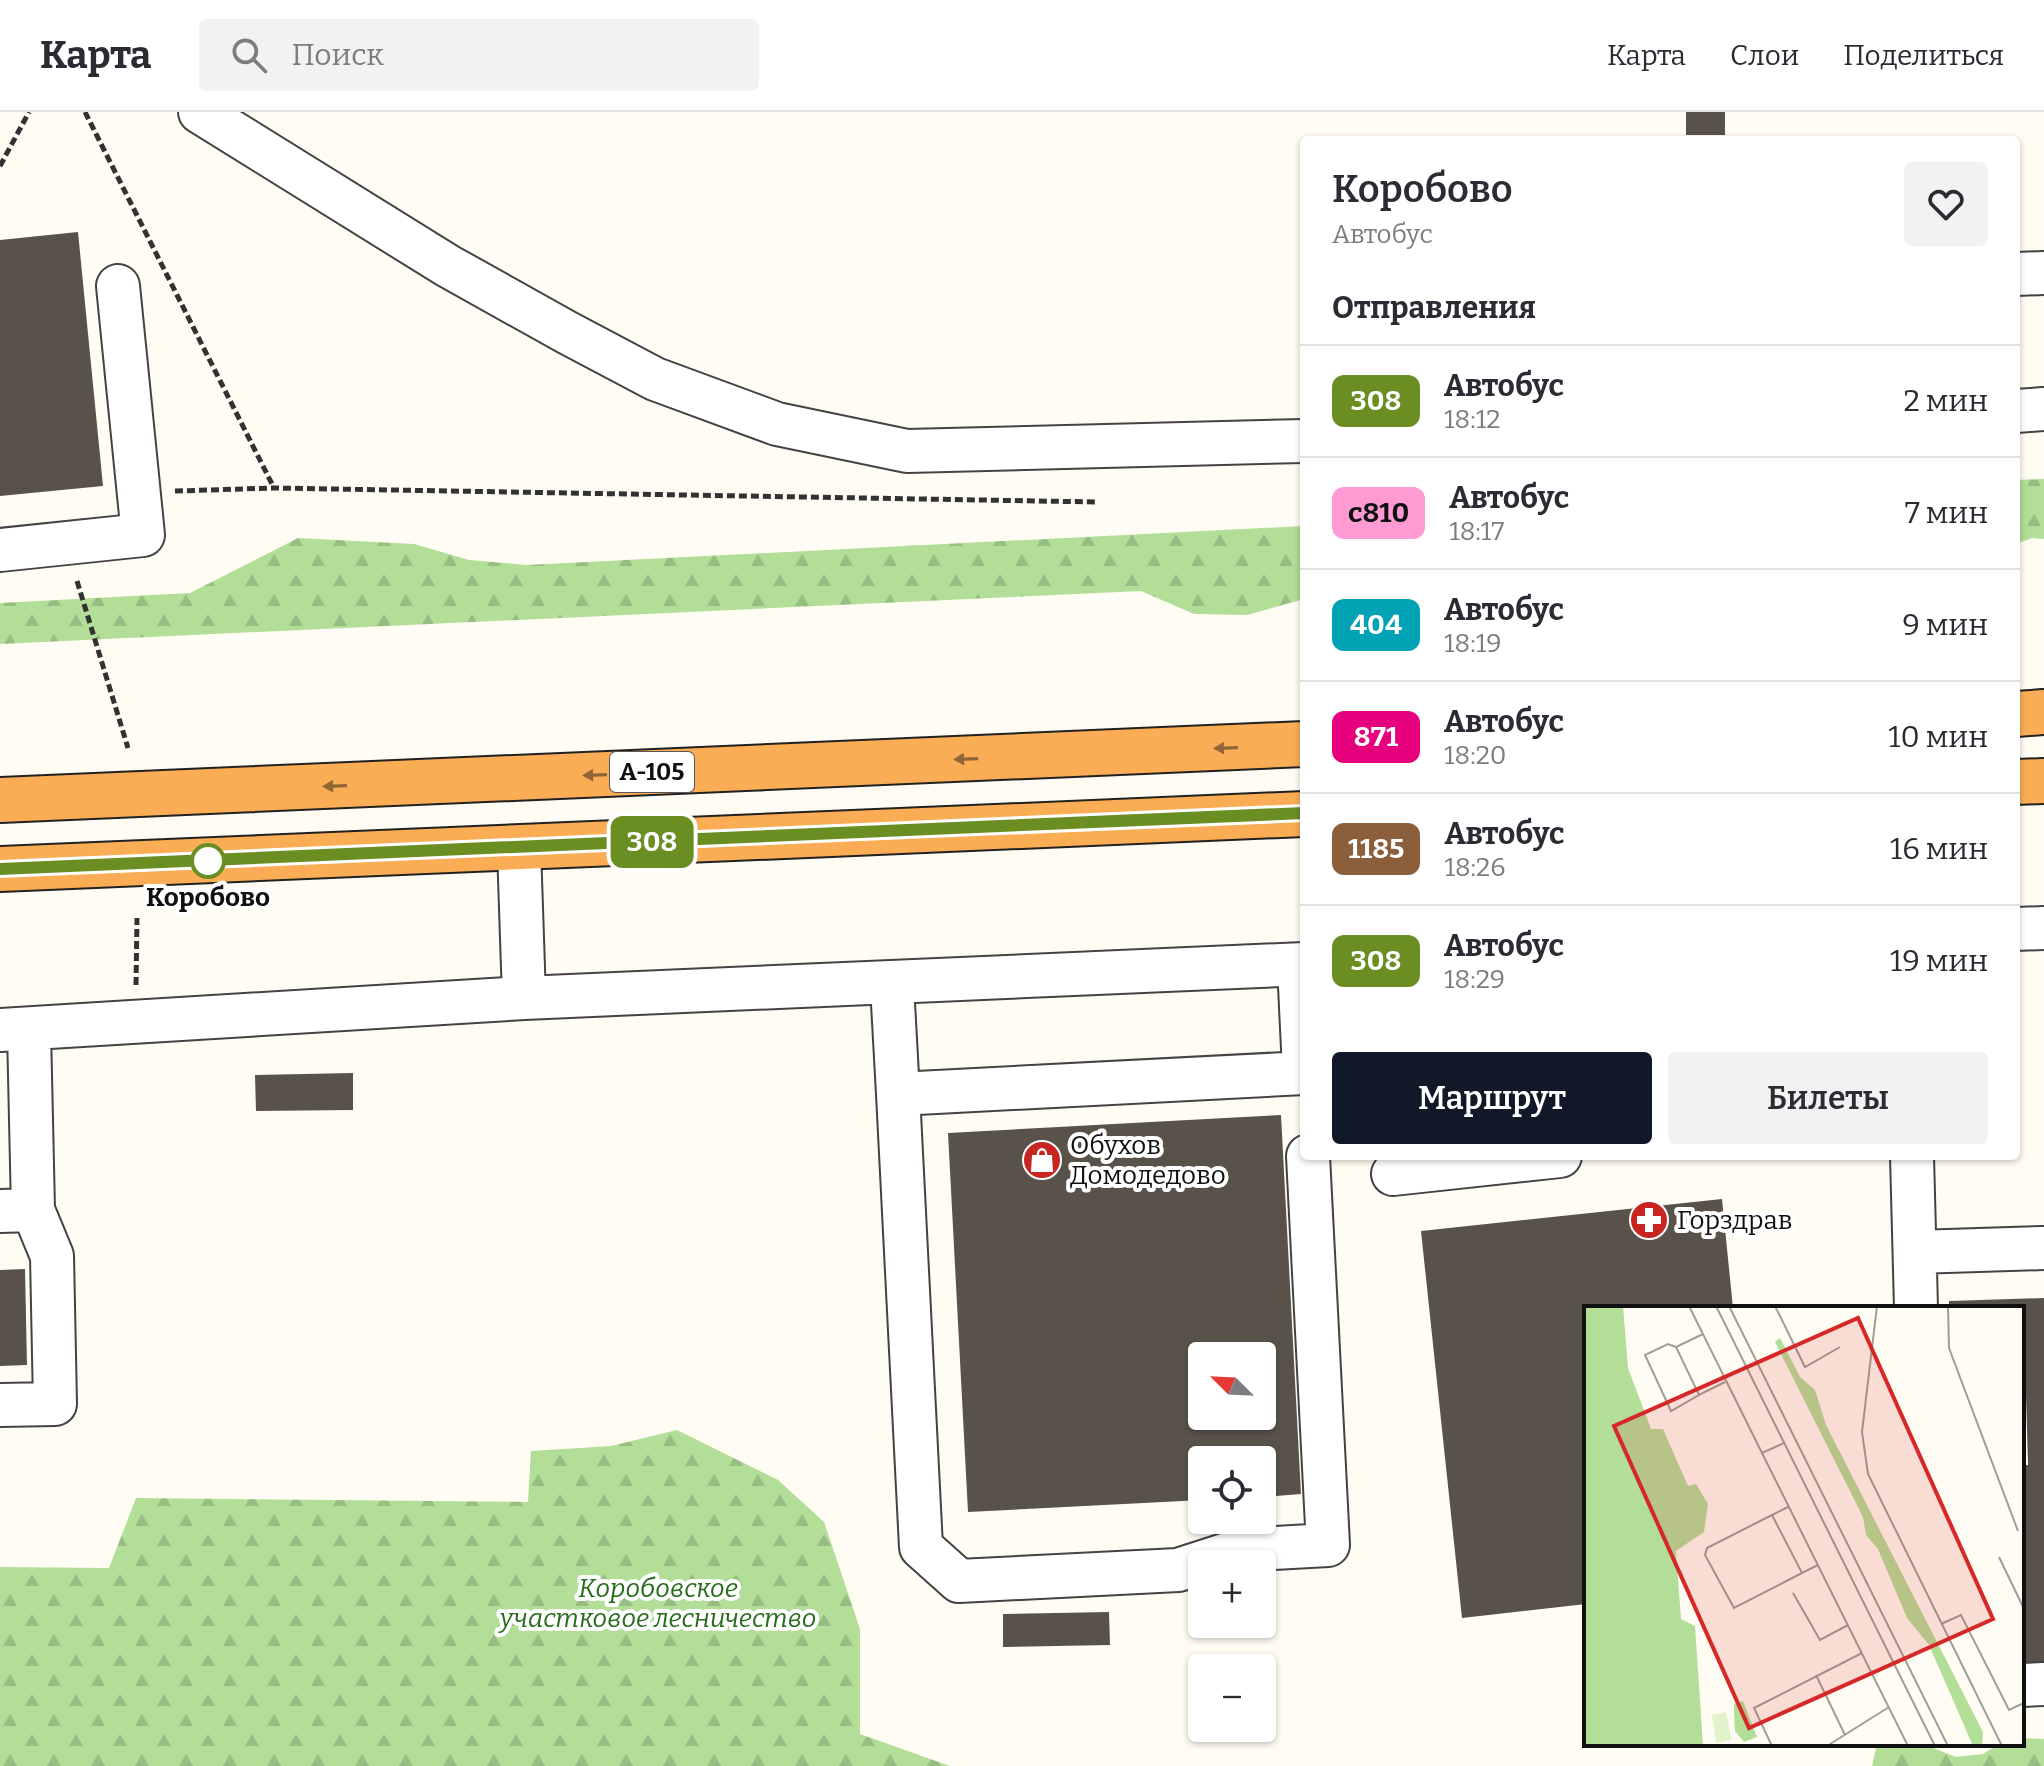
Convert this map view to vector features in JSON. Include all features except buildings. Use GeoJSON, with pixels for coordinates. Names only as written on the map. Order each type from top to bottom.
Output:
{"type":"FeatureCollection","features":[{"type":"Feature","properties":{"kind":"highway"},"geometry":{"type":"LineString","coordinates":[[2020,714],[2044,712]]}},
{"type":"Feature","properties":{"kind":"highway","name":"А-105"},"geometry":{"type":"LineString","coordinates":[[0,800],[1300,744]]}},
{"type":"Feature","properties":{"kind":"highway"},"geometry":{"type":"LineString","coordinates":[[2020,782],[2044,781]]}},
{"type":"Feature","properties":{"kind":"highway"},"geometry":{"type":"LineString","coordinates":[[0,869],[1300,814]]}},
{"type":"Feature","properties":{"kind":"street"},"geometry":{"type":"LineString","coordinates":[[200,112],[448,266],[568,333],[655,379],[777,424],[907,451],[1300,441]]}},
{"type":"Feature","properties":{"kind":"street"},"geometry":{"type":"LineString","coordinates":[[2020,274],[2044,273]]}},
{"type":"Feature","properties":{"kind":"street"},"geometry":{"type":"LineString","coordinates":[[0,550],[143,535],[118,286]]}},
{"type":"Feature","properties":{"kind":"street"},"geometry":{"type":"LineString","coordinates":[[2020,411],[2044,409]]}},
{"type":"Feature","properties":{"kind":"street"},"geometry":{"type":"LineString","coordinates":[[519,848],[524,998]]}},
{"type":"Feature","properties":{"kind":"street"},"geometry":{"type":"LineString","coordinates":[[2020,929],[2044,928]]}},
{"type":"Feature","properties":{"kind":"street"},"geometry":{"type":"LineString","coordinates":[[0,1405],[55,1404],[52,1256],[16,1210],[14,1030],[524,998],[892,985],[1300,964]]}},
{"type":"Feature","properties":{"kind":"street"},"geometry":{"type":"LineString","coordinates":[[892,985],[921,1547],[959,1581],[1178,1570],[1240,1550],[1328,1545],[1308,1160]]}},
{"type":"Feature","properties":{"kind":"street"},"geometry":{"type":"LineString","coordinates":[[898,1094],[1300,1072]]}},
{"type":"Feature","properties":{"kind":"street"},"geometry":{"type":"LineString","coordinates":[[1393,1174],[1523,1160]]}},
{"type":"Feature","properties":{"kind":"street"},"geometry":{"type":"LineString","coordinates":[[1912,1160],[1916,1306]]}},
{"type":"Feature","properties":{"kind":"street"},"geometry":{"type":"LineString","coordinates":[[1915,1252],[2044,1248]]}},
{"type":"Feature","properties":{"kind":"street"},"geometry":{"type":"LineString","coordinates":[[2024,1685],[2044,1684]]}},
{"type":"Feature","properties":{"kind":"path"},"geometry":{"type":"LineString","coordinates":[[0,166],[29,112]]}},
{"type":"Feature","properties":{"kind":"path"},"geometry":{"type":"LineString","coordinates":[[85,112],[274,488]]}},
{"type":"Feature","properties":{"kind":"path"},"geometry":{"type":"LineString","coordinates":[[139,492],[274,488],[1098,502]]}},
{"type":"Feature","properties":{"kind":"path"},"geometry":{"type":"LineString","coordinates":[[65,543],[128,748]]}},
{"type":"Feature","properties":{"kind":"path"},"geometry":{"type":"LineString","coordinates":[[136,1023],[137,918]]}},
{"type":"Feature","properties":{"kind":"green space"},"geometry":{"type":"Polygon","coordinates":[[[2044,479],[2044,539],[2032,538],[2020,542],[2020,480],[2044,479]]]}},
{"type":"Feature","properties":{"kind":"green space"},"geometry":{"type":"Polygon","coordinates":[[[1300,526],[1300,600],[1247,615],[1194,614],[1141,591],[0,644],[0,603],[190,593],[298,538],[414,544],[469,560],[527,565],[1300,526]]]}},
{"type":"Feature","properties":{"kind":"green space","name":"Коробовское участковое лесничество"},"geometry":{"type":"Polygon","coordinates":[[[677,1430],[778,1480],[824,1522],[860,1629],[860,1734],[950,1766],[0,1766],[0,1567],[109,1568],[136,1498],[528,1502],[531,1451],[611,1446],[677,1430]]]}},
{"type":"Feature","properties":{"kind":"green space"},"geometry":{"type":"Polygon","coordinates":[[[2024,1738],[2044,1739],[2044,1766],[1872,1766],[1877,1746],[1928,1746],[1956,1757],[1983,1754],[1996,1746],[2024,1746],[2024,1738]]]}},
{"type":"Feature","properties":{"kind":"bus line","name":"308"},"geometry":{"type":"LineString","coordinates":[[0,869],[1300,813]]}},
{"type":"Feature","properties":{"kind":"place","name":"Коробово"},"geometry":{"type":"Point","coordinates":[208,861]}},
{"type":"Feature","properties":{"kind":"place","name":"Обухов Домодедово"},"geometry":{"type":"Point","coordinates":[1042,1160]}},
{"type":"Feature","properties":{"kind":"place","name":"Горздрав"},"geometry":{"type":"Point","coordinates":[1649,1220]}}]}
